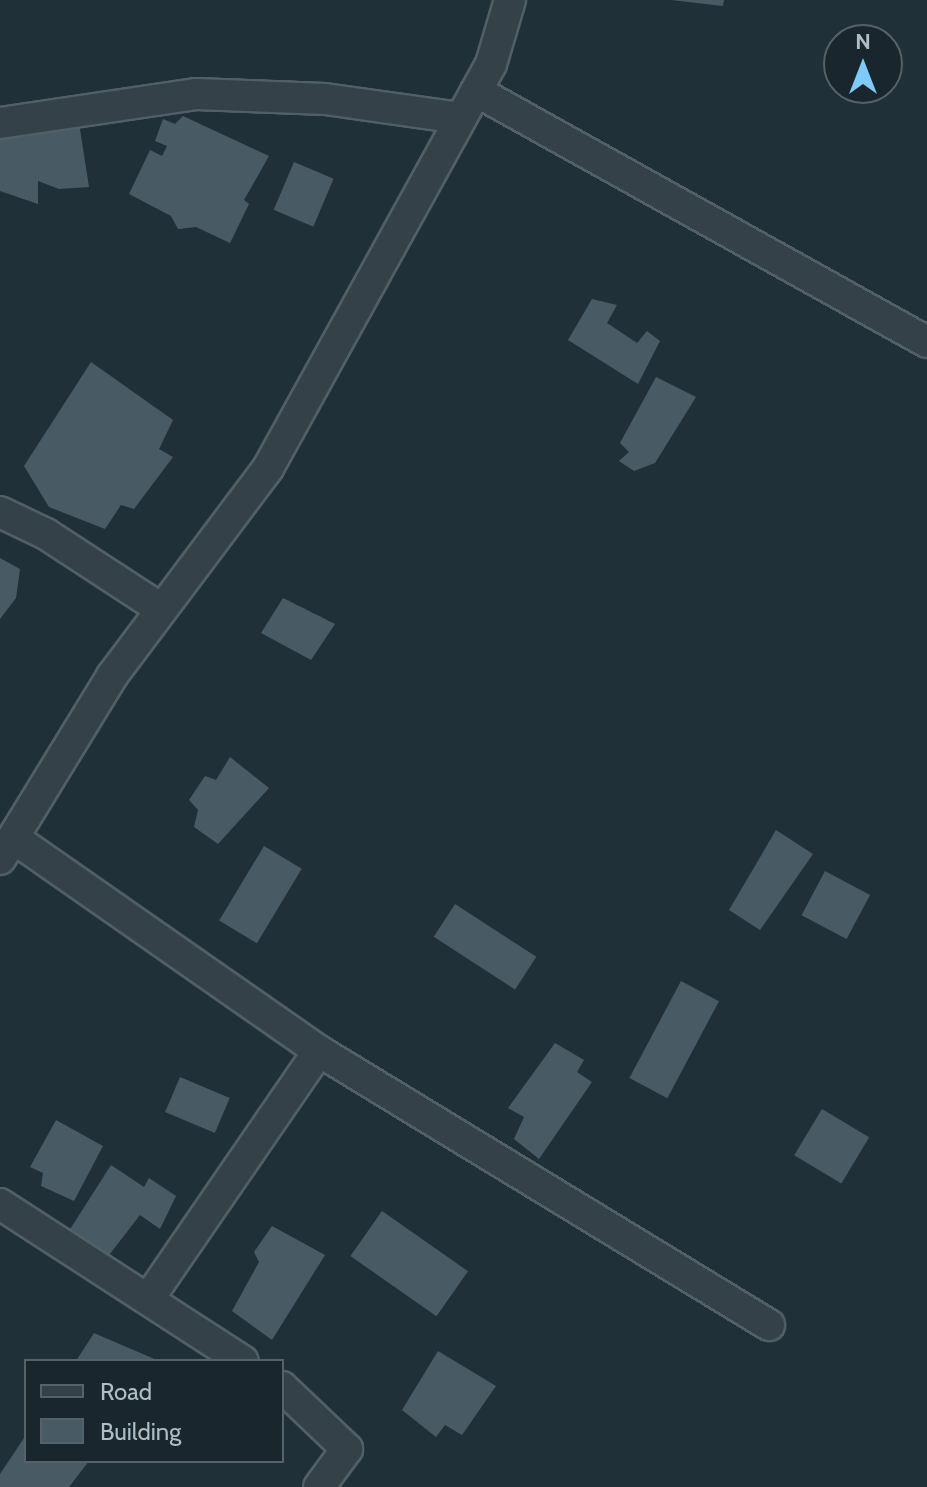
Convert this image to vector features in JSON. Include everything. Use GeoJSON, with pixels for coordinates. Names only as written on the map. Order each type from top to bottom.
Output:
{"type":"FeatureCollection","features":[{"type":"Feature","properties":{"kind":"street"},"geometry":{"type":"LineString","coordinates":[[510,0],[476,91],[268,468],[112,676],[7,849],[319,1051],[769,1325]]}},
{"type":"Feature","properties":{"kind":"street"},"geometry":{"type":"LineString","coordinates":[[476,91],[927,342]]}},
{"type":"Feature","properties":{"kind":"street"},"geometry":{"type":"LineString","coordinates":[[0,123],[197,94],[341,100],[461,118]]}},
{"type":"Feature","properties":{"kind":"street"},"geometry":{"type":"LineString","coordinates":[[0,512],[46,534],[161,609]]}},
{"type":"Feature","properties":{"kind":"street"},"geometry":{"type":"LineString","coordinates":[[149,1298],[319,1051]]}},
{"type":"Feature","properties":{"kind":"street"},"geometry":{"type":"LineString","coordinates":[[0,1204],[240,1359]]}},
{"type":"Feature","properties":{"kind":"street"},"geometry":{"type":"LineString","coordinates":[[284,1389],[347,1449],[319,1487]]}},
{"type":"Feature","properties":{"kind":"building"},"geometry":{"type":"Polygon","coordinates":[[[671,0],[724,0],[723,6],[671,0]]]}},
{"type":"Feature","properties":{"kind":"building"},"geometry":{"type":"Polygon","coordinates":[[[183,116],[269,156],[244,200],[249,204],[230,243],[196,227],[178,229],[171,216],[129,194],[150,150],[162,156],[167,146],[155,141],[163,119],[175,124],[183,116]]]}},
{"type":"Feature","properties":{"kind":"building"},"geometry":{"type":"Polygon","coordinates":[[[79,123],[89,187],[59,189],[38,181],[38,204],[0,191],[0,138],[79,123]]]}},
{"type":"Feature","properties":{"kind":"building"},"geometry":{"type":"Polygon","coordinates":[[[294,162],[334,179],[313,227],[274,210],[294,162]]]}},
{"type":"Feature","properties":{"kind":"building"},"geometry":{"type":"Polygon","coordinates":[[[592,299],[617,305],[607,323],[637,343],[647,331],[660,341],[638,384],[568,340],[592,299]]]}},
{"type":"Feature","properties":{"kind":"building"},"geometry":{"type":"Polygon","coordinates":[[[91,362],[173,420],[159,449],[173,457],[134,509],[121,505],[105,529],[49,507],[24,466],[91,362]]]}},
{"type":"Feature","properties":{"kind":"building"},"geometry":{"type":"Polygon","coordinates":[[[656,377],[696,397],[655,463],[634,471],[619,461],[629,452],[620,443],[656,377]]]}},
{"type":"Feature","properties":{"kind":"building"},"geometry":{"type":"Polygon","coordinates":[[[0,558],[20,569],[16,598],[0,619],[0,558]]]}},
{"type":"Feature","properties":{"kind":"building"},"geometry":{"type":"Polygon","coordinates":[[[283,598],[335,624],[311,660],[261,633],[283,598]]]}},
{"type":"Feature","properties":{"kind":"building"},"geometry":{"type":"Polygon","coordinates":[[[230,757],[269,788],[218,844],[194,827],[198,810],[189,800],[205,776],[216,780],[230,757]]]}},
{"type":"Feature","properties":{"kind":"building"},"geometry":{"type":"Polygon","coordinates":[[[776,830],[813,854],[760,930],[729,910],[776,830]]]}},
{"type":"Feature","properties":{"kind":"building"},"geometry":{"type":"Polygon","coordinates":[[[264,846],[302,869],[257,943],[219,921],[264,846]]]}},
{"type":"Feature","properties":{"kind":"building"},"geometry":{"type":"Polygon","coordinates":[[[825,871],[870,895],[847,939],[802,915],[825,871]]]}},
{"type":"Feature","properties":{"kind":"building"},"geometry":{"type":"Polygon","coordinates":[[[455,904],[536,957],[515,990],[434,937],[455,904]]]}},
{"type":"Feature","properties":{"kind":"building"},"geometry":{"type":"Polygon","coordinates":[[[681,981],[719,1001],[667,1098],[629,1078],[681,981]]]}},
{"type":"Feature","properties":{"kind":"building"},"geometry":{"type":"Polygon","coordinates":[[[555,1043],[584,1060],[577,1072],[592,1082],[539,1159],[514,1139],[524,1117],[508,1108],[555,1043]]]}},
{"type":"Feature","properties":{"kind":"building"},"geometry":{"type":"Polygon","coordinates":[[[180,1077],[230,1098],[215,1133],[165,1112],[180,1077]]]}},
{"type":"Feature","properties":{"kind":"building"},"geometry":{"type":"Polygon","coordinates":[[[822,1109],[869,1137],[841,1184],[794,1155],[822,1109]]]}},
{"type":"Feature","properties":{"kind":"building"},"geometry":{"type":"Polygon","coordinates":[[[56,1120],[103,1146],[74,1201],[41,1186],[43,1173],[30,1167],[56,1120]]]}},
{"type":"Feature","properties":{"kind":"building"},"geometry":{"type":"Polygon","coordinates":[[[111,1165],[144,1187],[149,1178],[176,1196],[160,1229],[140,1215],[106,1259],[67,1234],[111,1165]]]}},
{"type":"Feature","properties":{"kind":"building"},"geometry":{"type":"Polygon","coordinates":[[[382,1211],[468,1271],[436,1316],[350,1256],[382,1211]]]}},
{"type":"Feature","properties":{"kind":"building"},"geometry":{"type":"Polygon","coordinates":[[[272,1226],[325,1255],[272,1340],[232,1311],[259,1262],[254,1252],[272,1226]]]}},
{"type":"Feature","properties":{"kind":"building"},"geometry":{"type":"Polygon","coordinates":[[[94,1333],[154,1359],[77,1359],[94,1333]]]}},
{"type":"Feature","properties":{"kind":"building"},"geometry":{"type":"Polygon","coordinates":[[[438,1351],[496,1386],[462,1435],[445,1425],[436,1437],[402,1410],[438,1351]]]}},
{"type":"Feature","properties":{"kind":"building"},"geometry":{"type":"Polygon","coordinates":[[[24,1438],[24,1463],[87,1463],[69,1487],[0,1487],[0,1474],[24,1438]]]}}]}
